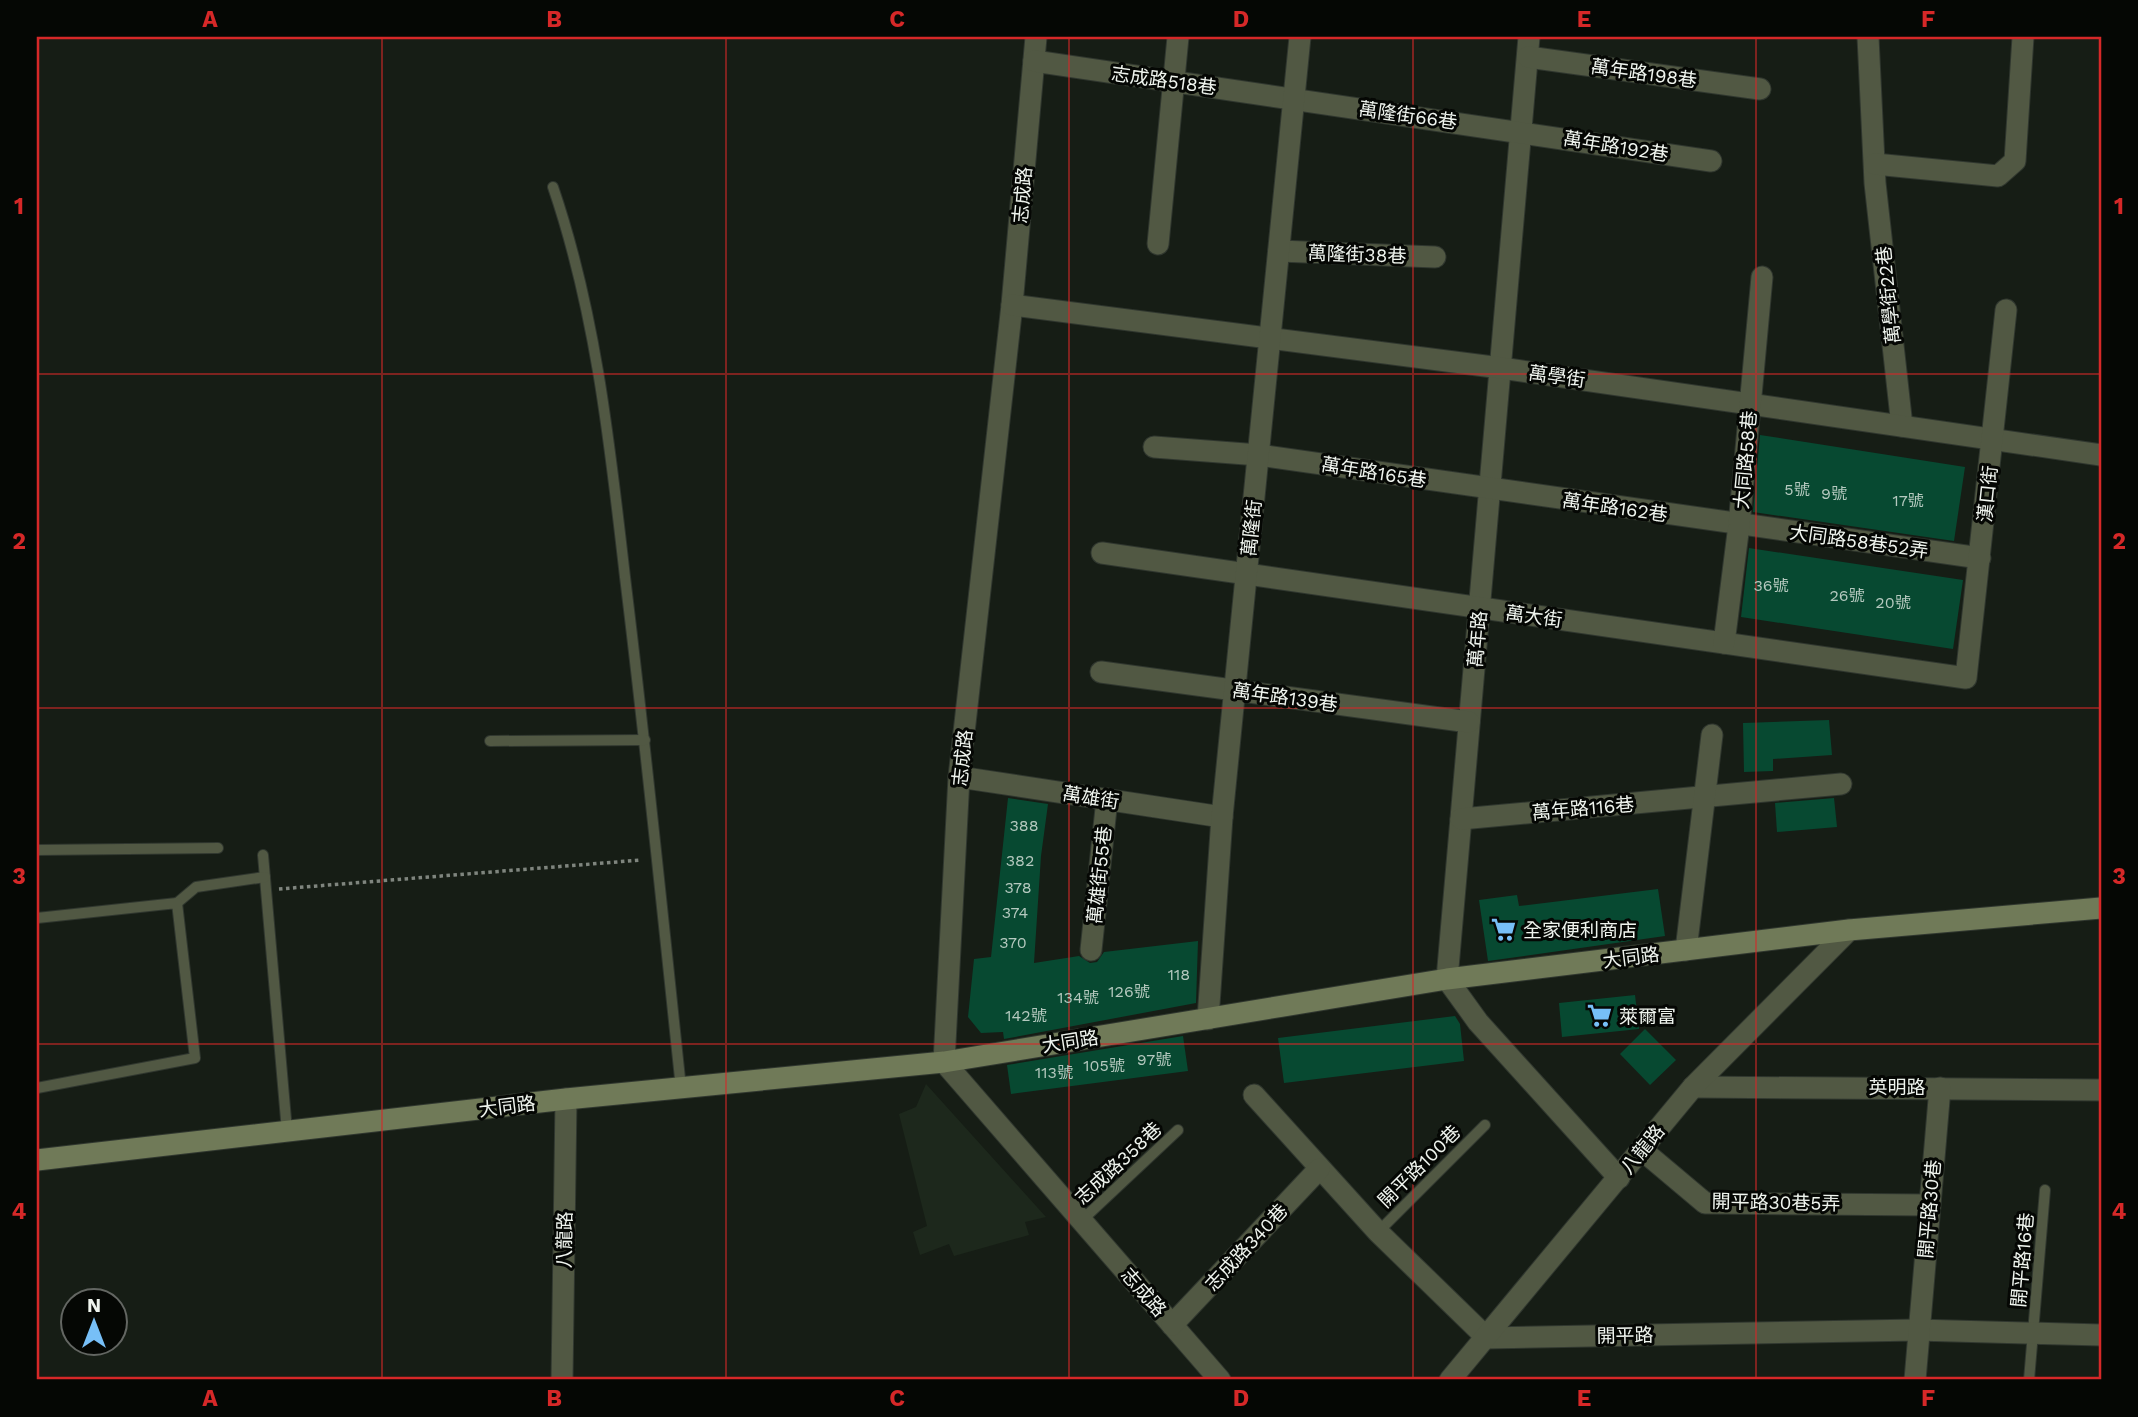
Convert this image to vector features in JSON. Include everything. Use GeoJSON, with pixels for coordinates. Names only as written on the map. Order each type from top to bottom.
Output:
{"type":"FeatureCollection","features":[{"type":"Feature","properties":{"kind":"main road","name":"大同路"},"geometry":{"type":"LineString","coordinates":[[37,1160],[566,1099],[944,1062],[1447,979],[1849,930],[2101,908]]}},
{"type":"Feature","properties":{"kind":"street","name":"志成路"},"geometry":{"type":"LineString","coordinates":[[1036,37],[1012,305],[960,778],[944,1062],[1220,1380]]}},
{"type":"Feature","properties":{"kind":"street"},"geometry":{"type":"LineString","coordinates":[[1158,244],[1178,37]]}},
{"type":"Feature","properties":{"kind":"street","name":"萬隆街"},"geometry":{"type":"LineString","coordinates":[[1208,1019],[1222,817],[1300,37]]}},
{"type":"Feature","properties":{"kind":"street","name":"萬學街22巷"},"geometry":{"type":"LineString","coordinates":[[1868,37],[1875,164],[1902,426]]}},
{"type":"Feature","properties":{"kind":"street"},"geometry":{"type":"LineString","coordinates":[[1875,164],[1998,176],[2015,161],[2023,37]]}},
{"type":"Feature","properties":{"kind":"street","name":"萬年路198巷"},"geometry":{"type":"LineString","coordinates":[[1528,47],[1760,89]]}},
{"type":"Feature","properties":{"kind":"street","name":"萬年路"},"geometry":{"type":"LineString","coordinates":[[1447,979],[1528,47]]}},
{"type":"Feature","properties":{"kind":"street","name":"志成路518巷"},"geometry":{"type":"LineString","coordinates":[[1034,61],[1294,99]]}},
{"type":"Feature","properties":{"kind":"street","name":"萬隆街66巷"},"geometry":{"type":"LineString","coordinates":[[1294,99],[1521,132]]}},
{"type":"Feature","properties":{"kind":"street","name":"萬年路192巷"},"geometry":{"type":"LineString","coordinates":[[1521,132],[1712,160]]}},
{"type":"Feature","properties":{"kind":"street","name":"萬隆街38巷"},"geometry":{"type":"LineString","coordinates":[[1279,251],[1435,257]]}},
{"type":"Feature","properties":{"kind":"street","name":"大同路58巷"},"geometry":{"type":"LineString","coordinates":[[1724,643],[1739,524],[1762,277]]}},
{"type":"Feature","properties":{"kind":"street","name":"萬學街"},"geometry":{"type":"LineString","coordinates":[[1012,305],[1501,368],[2101,455]]}},
{"type":"Feature","properties":{"kind":"street","name":"漢口街"},"geometry":{"type":"LineString","coordinates":[[1966,678],[2006,310]]}},
{"type":"Feature","properties":{"kind":"street","name":"萬年路165巷"},"geometry":{"type":"LineString","coordinates":[[1154,447],[1259,454],[1490,489]]}},
{"type":"Feature","properties":{"kind":"street","name":"萬年路162巷"},"geometry":{"type":"LineString","coordinates":[[1490,489],[1739,524]]}},
{"type":"Feature","properties":{"kind":"street","name":"大同路58巷52弄"},"geometry":{"type":"LineString","coordinates":[[1739,524],[1980,558]]}},
{"type":"Feature","properties":{"kind":"street","name":"萬大街"},"geometry":{"type":"LineString","coordinates":[[1102,553],[1966,678]]}},
{"type":"Feature","properties":{"kind":"street","name":"萬年路139巷"},"geometry":{"type":"LineString","coordinates":[[1101,672],[1469,722]]}},
{"type":"Feature","properties":{"kind":"street"},"geometry":{"type":"LineString","coordinates":[[1686,950],[1712,735]]}},
{"type":"Feature","properties":{"kind":"street","name":"萬雄街"},"geometry":{"type":"LineString","coordinates":[[960,778],[1222,817]]}},
{"type":"Feature","properties":{"kind":"street","name":"萬年路116巷"},"geometry":{"type":"LineString","coordinates":[[1461,819],[1841,783]]}},
{"type":"Feature","properties":{"kind":"street","name":"萬雄街55巷"},"geometry":{"type":"LineString","coordinates":[[1091,950],[1107,799]]}},
{"type":"Feature","properties":{"kind":"street","name":"八龍路"},"geometry":{"type":"LineString","coordinates":[[1450,1380],[1693,1087],[1849,930]]}},
{"type":"Feature","properties":{"kind":"street"},"geometry":{"type":"LineString","coordinates":[[1447,979],[1478,1022],[1619,1178]]}},
{"type":"Feature","properties":{"kind":"street","name":"英明路"},"geometry":{"type":"LineString","coordinates":[[1693,1087],[2101,1090]]}},
{"type":"Feature","properties":{"kind":"street","name":"開平路30巷"},"geometry":{"type":"LineString","coordinates":[[1915,1380],[1917,1330],[1940,1088]]}},
{"type":"Feature","properties":{"kind":"street"},"geometry":{"type":"LineString","coordinates":[[1254,1095],[1319,1170],[1378,1232],[1487,1338]]}},
{"type":"Feature","properties":{"kind":"street","name":"八龍路"},"geometry":{"type":"LineString","coordinates":[[562,1380],[566,1099]]}},
{"type":"Feature","properties":{"kind":"street","name":"開平路30巷5弄"},"geometry":{"type":"LineString","coordinates":[[1642,1150],[1705,1203],[1929,1205]]}},
{"type":"Feature","properties":{"kind":"street","name":"志成路340巷"},"geometry":{"type":"LineString","coordinates":[[1172,1325],[1319,1170]]}},
{"type":"Feature","properties":{"kind":"street","name":"開平路"},"geometry":{"type":"LineString","coordinates":[[1487,1338],[1917,1330],[2101,1335]]}},
{"type":"Feature","properties":{"kind":"lane"},"geometry":{"type":"LineString","coordinates":[[554,187],[568,228],[603,394],[645,740],[681,1088]]}},
{"type":"Feature","properties":{"kind":"lane"},"geometry":{"type":"LineString","coordinates":[[490,741],[645,740]]}},
{"type":"Feature","properties":{"kind":"lane"},"geometry":{"type":"LineString","coordinates":[[37,850],[218,848]]}},
{"type":"Feature","properties":{"kind":"lane"},"geometry":{"type":"LineString","coordinates":[[263,855],[287,1131]]}},
{"type":"Feature","properties":{"kind":"lane"},"geometry":{"type":"LineString","coordinates":[[37,918],[177,903],[196,887],[265,877]]}},
{"type":"Feature","properties":{"kind":"lane"},"geometry":{"type":"LineString","coordinates":[[37,1088],[195,1058],[177,903]]}},
{"type":"Feature","properties":{"kind":"lane","name":"開平路100巷"},"geometry":{"type":"LineString","coordinates":[[1378,1232],[1485,1125]]}},
{"type":"Feature","properties":{"kind":"lane","name":"志成路358巷"},"geometry":{"type":"LineString","coordinates":[[1082,1221],[1178,1130]]}},
{"type":"Feature","properties":{"kind":"lane","name":"開平路16巷"},"geometry":{"type":"LineString","coordinates":[[2029,1380],[2045,1190]]}},
{"type":"Feature","properties":{"kind":"path"},"geometry":{"type":"LineString","coordinates":[[266,890],[657,859]]}},
{"type":"Feature","properties":{"kind":"shaded area"},"geometry":{"type":"Polygon","coordinates":[[[926,1084],[1046,1217],[1025,1222],[1029,1235],[954,1256],[949,1244],[920,1255],[913,1232],[927,1226],[899,1114],[916,1107],[926,1084]]]}},
{"type":"Feature","properties":{"kind":"building"},"geometry":{"type":"Polygon","coordinates":[[[1760,435],[1965,467],[1954,541],[1753,512],[1760,435]]]}},
{"type":"Feature","properties":{"kind":"building"},"geometry":{"type":"Polygon","coordinates":[[[1749,548],[1963,580],[1953,649],[1741,617],[1749,548]]]}},
{"type":"Feature","properties":{"kind":"building"},"geometry":{"type":"Polygon","coordinates":[[[1829,720],[1832,755],[1773,759],[1773,771],[1744,772],[1743,723],[1829,720]]]}},
{"type":"Feature","properties":{"kind":"building"},"geometry":{"type":"Polygon","coordinates":[[[1008,798],[1048,804],[1041,856],[1034,963],[1079,956],[1090,963],[1097,962],[1104,952],[1198,941],[1196,1003],[1004,1039],[1003,1032],[981,1033],[968,1017],[974,959],[991,957],[1008,798]]]}},
{"type":"Feature","properties":{"kind":"building"},"geometry":{"type":"Polygon","coordinates":[[[1834,798],[1837,827],[1777,832],[1775,803],[1834,798]]]}},
{"type":"Feature","properties":{"kind":"building"},"geometry":{"type":"Polygon","coordinates":[[[1658,889],[1665,936],[1488,961],[1479,900],[1517,895],[1519,906],[1658,889]]]}},
{"type":"Feature","properties":{"kind":"building","name":"萊爾富"},"geometry":{"type":"Polygon","coordinates":[[[1635,995],[1639,1029],[1562,1037],[1559,1003],[1635,995]]]}},
{"type":"Feature","properties":{"kind":"building"},"geometry":{"type":"Polygon","coordinates":[[[1455,1016],[1460,1024],[1464,1061],[1284,1083],[1278,1038],[1455,1016]]]}},
{"type":"Feature","properties":{"kind":"building"},"geometry":{"type":"Polygon","coordinates":[[[1645,1029],[1676,1060],[1650,1085],[1620,1054],[1645,1029]]]}},
{"type":"Feature","properties":{"kind":"building"},"geometry":{"type":"Polygon","coordinates":[[[1183,1036],[1188,1071],[1011,1094],[1007,1065],[1183,1036]]]}},
{"type":"Feature","properties":{"kind":"place","name":"全家便利商店"},"geometry":{"type":"Point","coordinates":[1503,930]}},
{"type":"Feature","properties":{"kind":"place","name":"萊爾富"},"geometry":{"type":"Point","coordinates":[1599,1016]}}]}
